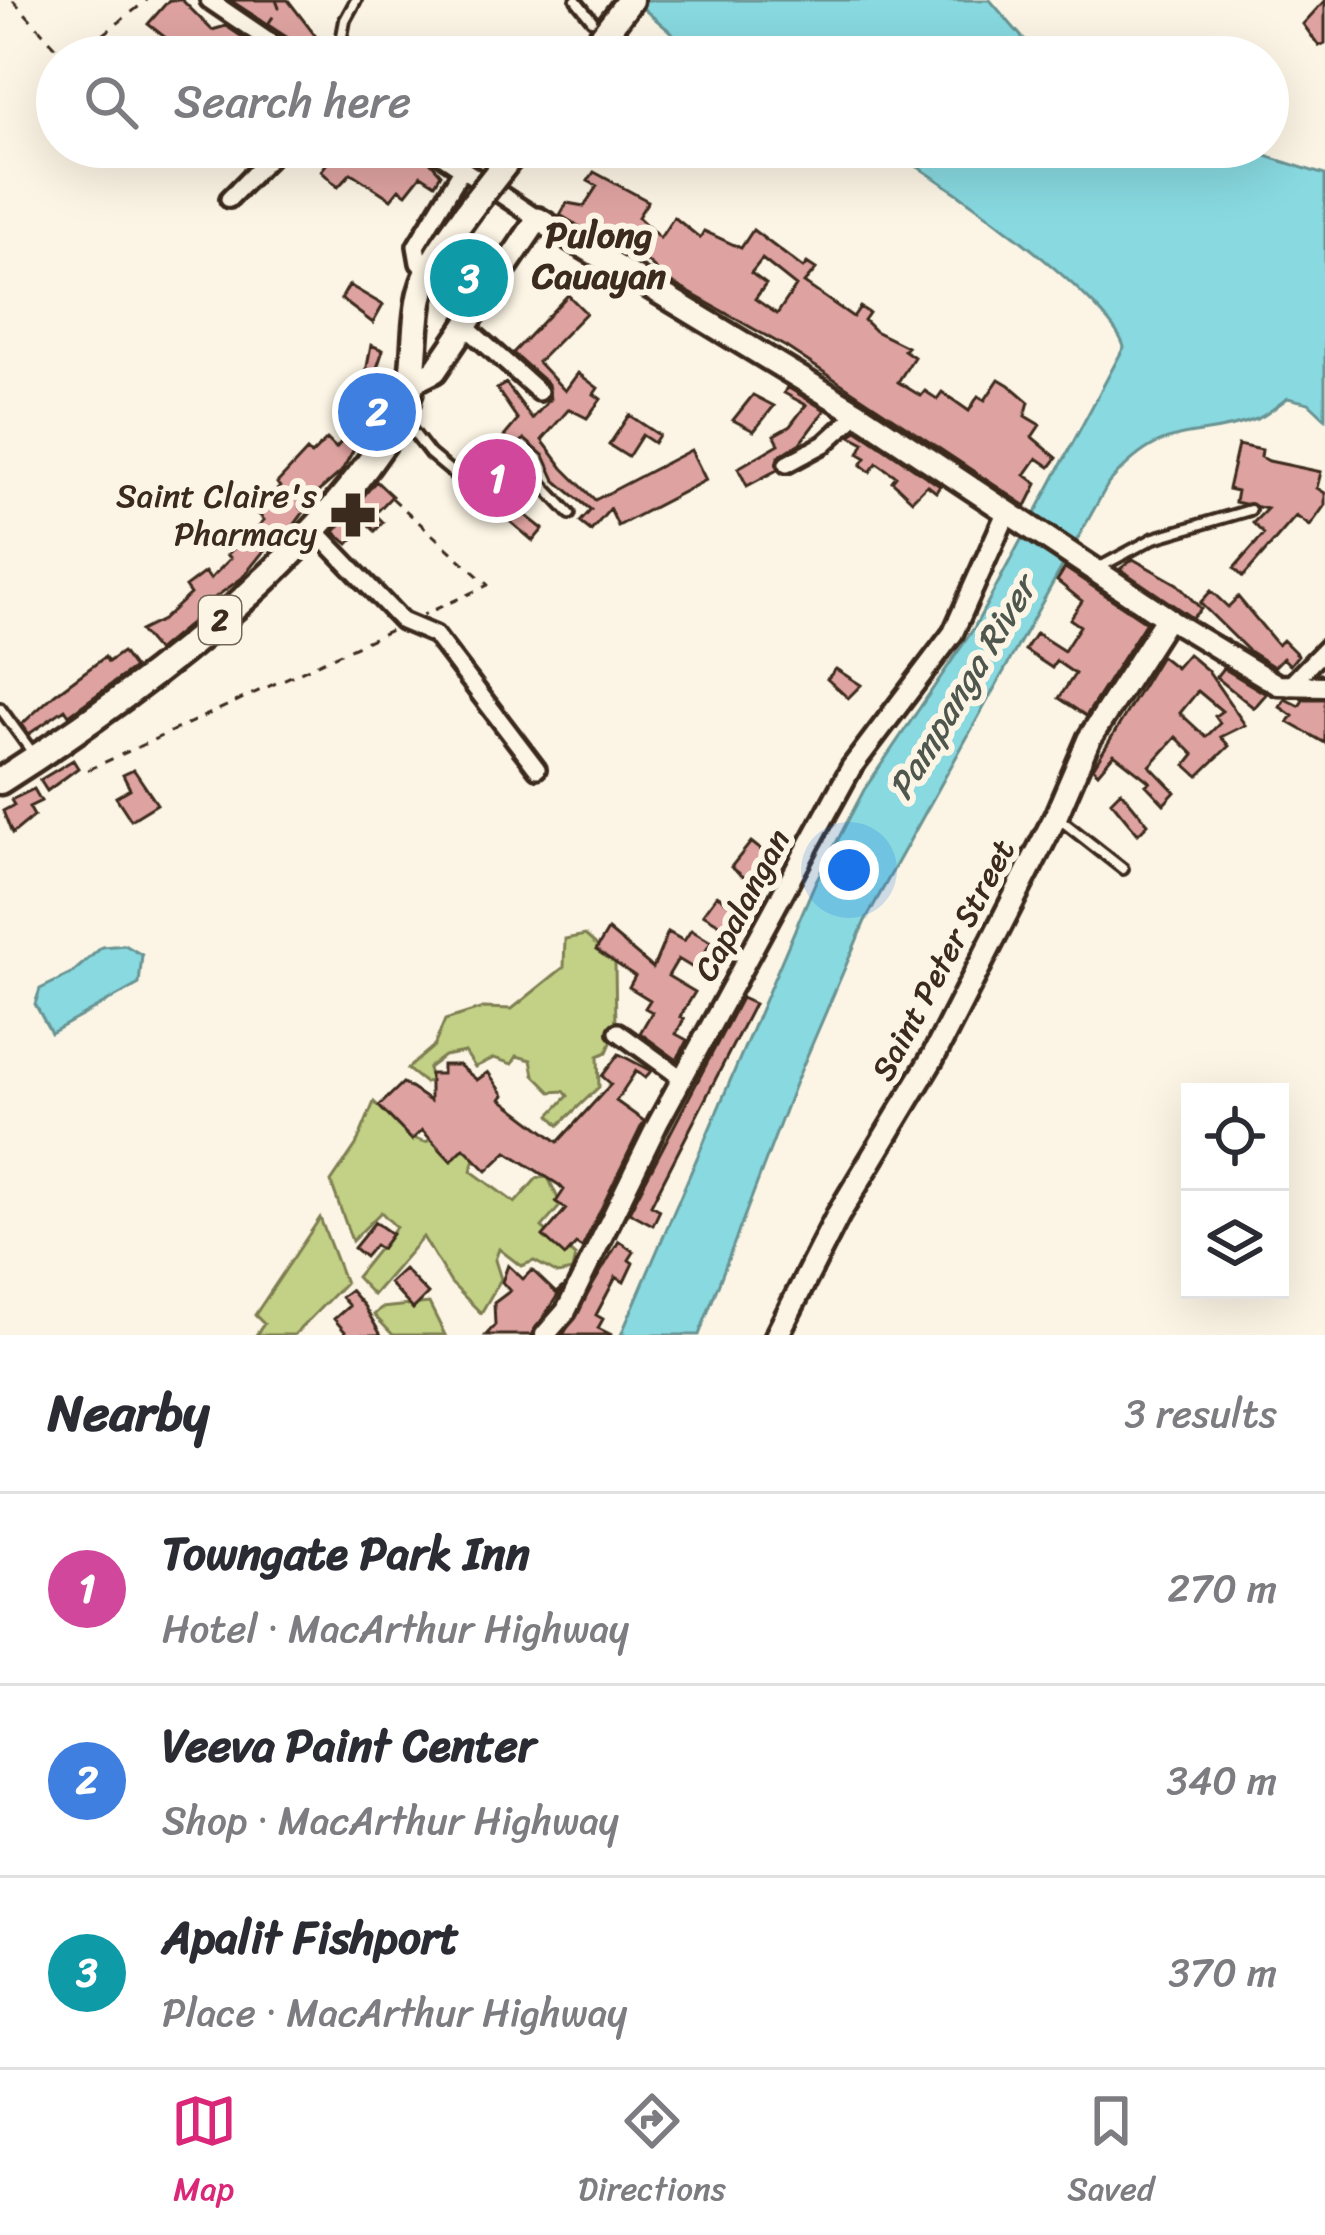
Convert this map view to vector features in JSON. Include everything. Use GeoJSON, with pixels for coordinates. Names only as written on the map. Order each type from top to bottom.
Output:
{"type":"FeatureCollection","features":[{"type":"Feature","properties":{"kind":"highway"},"geometry":{"type":"LineString","coordinates":[[603,36],[630,0]]}},
{"type":"Feature","properties":{"kind":"highway","name":"2"},"geometry":{"type":"LineString","coordinates":[[0,781],[147,680],[240,604],[313,528],[401,416],[428,269],[502,168]]}},
{"type":"Feature","properties":{"kind":"main road"},"geometry":{"type":"LineString","coordinates":[[409,384],[435,371],[538,219],[858,413],[1167,618]]}},
{"type":"Feature","properties":{"kind":"main road","name":"Saint Peter Street"},"geometry":{"type":"LineString","coordinates":[[777,1335],[838,1215],[933,1057],[1056,816],[1089,739],[1167,618]]}},
{"type":"Feature","properties":{"kind":"street"},"geometry":{"type":"LineString","coordinates":[[209,0],[264,36]]}},
{"type":"Feature","properties":{"kind":"street"},"geometry":{"type":"LineString","coordinates":[[229,199],[259,168]]}},
{"type":"Feature","properties":{"kind":"street"},"geometry":{"type":"LineString","coordinates":[[428,269],[419,263],[416,246],[463,168],[538,219]]}},
{"type":"Feature","properties":{"kind":"street"},"geometry":{"type":"LineString","coordinates":[[466,327],[539,392]]}},
{"type":"Feature","properties":{"kind":"street"},"geometry":{"type":"LineString","coordinates":[[787,464],[820,447],[858,413]]}},
{"type":"Feature","properties":{"kind":"street","name":"Capalangan"},"geometry":{"type":"LineString","coordinates":[[545,1335],[566,1311],[682,1079],[851,768],[952,633],[1013,516]]}},
{"type":"Feature","properties":{"kind":"street"},"geometry":{"type":"LineString","coordinates":[[313,528],[402,621],[435,634],[537,769]]}},
{"type":"Feature","properties":{"kind":"street"},"geometry":{"type":"LineString","coordinates":[[1167,618],[1216,651],[1288,688],[1325,686]]}},
{"type":"Feature","properties":{"kind":"street"},"geometry":{"type":"LineString","coordinates":[[1288,688],[1325,649]]}},
{"type":"Feature","properties":{"kind":"street"},"geometry":{"type":"LineString","coordinates":[[618,1032],[682,1079]]}},
{"type":"Feature","properties":{"kind":"lane"},"geometry":{"type":"LineString","coordinates":[[342,36],[356,0]]}},
{"type":"Feature","properties":{"kind":"lane"},"geometry":{"type":"LineString","coordinates":[[576,0],[592,20]]}},
{"type":"Feature","properties":{"kind":"lane"},"geometry":{"type":"LineString","coordinates":[[401,416],[430,454],[479,495],[490,493],[520,461],[570,514]]}},
{"type":"Feature","properties":{"kind":"lane"},"geometry":{"type":"LineString","coordinates":[[1094,571],[1154,538],[1250,510]]}},
{"type":"Feature","properties":{"kind":"lane"},"geometry":{"type":"LineString","coordinates":[[0,708],[36,758]]}},
{"type":"Feature","properties":{"kind":"lane"},"geometry":{"type":"LineString","coordinates":[[1056,816],[1123,869]]}},
{"type":"Feature","properties":{"kind":"path"},"geometry":{"type":"LineString","coordinates":[[13,0],[46,36]]}},
{"type":"Feature","properties":{"kind":"path"},"geometry":{"type":"LineString","coordinates":[[102,36],[147,0]]}},
{"type":"Feature","properties":{"kind":"path"},"geometry":{"type":"LineString","coordinates":[[261,34],[279,8],[276,0]]}},
{"type":"Feature","properties":{"kind":"path"},"geometry":{"type":"LineString","coordinates":[[88,770],[488,585],[392,498]]}},
{"type":"Feature","properties":{"kind":"green space"},"geometry":{"type":"Polygon","coordinates":[[[585,935],[615,961],[616,1031],[607,1052],[598,1056],[599,1087],[559,1125],[550,1115],[568,1096],[564,1091],[551,1092],[534,1075],[531,1060],[517,1056],[512,1064],[494,1058],[475,1067],[465,1052],[444,1056],[428,1068],[431,1080],[425,1083],[407,1069],[434,1046],[445,1020],[483,1008],[512,1009],[564,967],[565,939],[585,935]]]}},
{"type":"Feature","properties":{"kind":"green space"},"geometry":{"type":"Polygon","coordinates":[[[374,1102],[410,1137],[426,1142],[433,1137],[456,1150],[468,1150],[475,1159],[471,1171],[515,1203],[537,1178],[548,1177],[561,1205],[542,1227],[575,1256],[572,1271],[558,1274],[534,1261],[521,1266],[499,1249],[495,1260],[501,1279],[481,1313],[451,1283],[423,1237],[373,1295],[356,1277],[396,1227],[381,1212],[352,1241],[331,1182],[356,1145],[374,1102]]]}},
{"type":"Feature","properties":{"kind":"green space"},"geometry":{"type":"Polygon","coordinates":[[[320,1218],[345,1283],[294,1335],[256,1335],[264,1324],[255,1315],[320,1218]]]}},
{"type":"Feature","properties":{"kind":"green space"},"geometry":{"type":"Polygon","coordinates":[[[429,1303],[445,1335],[393,1335],[374,1315],[381,1308],[429,1303]]]}},
{"type":"Feature","properties":{"kind":"water"},"geometry":{"type":"Polygon","coordinates":[[[633,0],[990,0],[1021,36],[675,36],[633,0]]]}},
{"type":"Feature","properties":{"kind":"water","name":"Pampanga River"},"geometry":{"type":"Polygon","coordinates":[[[1289,163],[1325,175],[1325,418],[1309,403],[1288,398],[1257,419],[1162,441],[1128,463],[1108,484],[865,921],[795,1084],[699,1335],[621,1335],[815,883],[864,790],[974,628],[1124,347],[1112,326],[1055,269],[919,168],[1289,168],[1289,163]]]}},
{"type":"Feature","properties":{"kind":"water"},"geometry":{"type":"Polygon","coordinates":[[[125,945],[142,955],[139,984],[51,1033],[35,1004],[40,989],[71,974],[102,947],[125,945]]]}},
{"type":"Feature","properties":{"kind":"building"},"geometry":{"type":"Polygon","coordinates":[[[169,0],[182,0],[212,30],[226,26],[241,36],[163,36],[148,24],[169,0]]]}},
{"type":"Feature","properties":{"kind":"building"},"geometry":{"type":"Polygon","coordinates":[[[230,0],[288,0],[316,36],[285,36],[230,0]]]}},
{"type":"Feature","properties":{"kind":"building"},"geometry":{"type":"Polygon","coordinates":[[[1325,0],[1325,43],[1319,46],[1303,24],[1325,0]]]}},
{"type":"Feature","properties":{"kind":"building"},"geometry":{"type":"Polygon","coordinates":[[[436,168],[441,174],[435,184],[421,175],[406,194],[399,189],[391,199],[351,173],[338,187],[321,171],[436,168]]]}},
{"type":"Feature","properties":{"kind":"building"},"geometry":{"type":"Polygon","coordinates":[[[594,172],[648,201],[638,217],[660,238],[674,217],[700,238],[704,231],[741,248],[753,230],[803,268],[807,263],[816,269],[804,283],[853,317],[860,307],[869,313],[864,320],[875,331],[907,347],[904,350],[914,357],[898,382],[921,396],[925,391],[937,399],[942,392],[969,411],[978,396],[985,400],[999,379],[1009,385],[1029,402],[1025,416],[1040,425],[1032,437],[1057,458],[1050,467],[1037,458],[1025,475],[1037,484],[1026,506],[786,347],[667,280],[638,253],[634,259],[560,215],[567,203],[584,206],[597,186],[588,181],[594,172]],[[762,259],[751,273],[766,284],[755,299],[777,314],[796,286],[762,259]]]}},
{"type":"Feature","properties":{"kind":"building"},"geometry":{"type":"Polygon","coordinates":[[[474,254],[489,264],[464,301],[450,291],[474,254]]]}},
{"type":"Feature","properties":{"kind":"building"},"geometry":{"type":"Polygon","coordinates":[[[349,285],[383,305],[373,323],[341,299],[349,285]]]}},
{"type":"Feature","properties":{"kind":"building"},"geometry":{"type":"Polygon","coordinates":[[[568,295],[586,313],[538,362],[565,391],[578,373],[598,388],[594,394],[601,399],[587,418],[569,409],[542,440],[595,500],[691,450],[706,480],[618,526],[610,509],[591,531],[580,522],[591,510],[555,480],[544,456],[524,439],[485,486],[470,477],[518,420],[497,389],[506,383],[532,419],[550,399],[548,384],[513,353],[568,295]]]}},
{"type":"Feature","properties":{"kind":"building"},"geometry":{"type":"Polygon","coordinates":[[[371,345],[383,350],[376,371],[389,379],[383,390],[364,383],[371,345]]]}},
{"type":"Feature","properties":{"kind":"building"},"geometry":{"type":"Polygon","coordinates":[[[389,384],[393,388],[380,408],[384,412],[366,428],[341,472],[300,508],[304,512],[292,528],[285,535],[281,530],[242,578],[199,609],[191,623],[157,651],[140,631],[162,620],[190,594],[185,587],[205,572],[210,579],[231,558],[227,555],[244,529],[250,535],[264,520],[249,504],[258,495],[264,502],[307,451],[311,455],[327,439],[336,448],[389,384]]]}},
{"type":"Feature","properties":{"kind":"building"},"geometry":{"type":"Polygon","coordinates":[[[787,387],[825,410],[800,443],[778,457],[777,470],[747,486],[738,468],[779,444],[774,435],[790,426],[806,405],[784,393],[787,387]]]}},
{"type":"Feature","properties":{"kind":"building"},"geometry":{"type":"Polygon","coordinates":[[[753,395],[774,406],[754,431],[733,420],[753,395]]]}},
{"type":"Feature","properties":{"kind":"building"},"geometry":{"type":"Polygon","coordinates":[[[629,415],[659,435],[654,443],[642,435],[628,457],[609,445],[629,415]]]}},
{"type":"Feature","properties":{"kind":"building"},"geometry":{"type":"Polygon","coordinates":[[[857,430],[940,486],[936,492],[927,485],[912,500],[892,481],[896,476],[877,463],[870,472],[861,465],[866,458],[859,454],[864,443],[851,436],[857,430]]]}},
{"type":"Feature","properties":{"kind":"building"},"geometry":{"type":"Polygon","coordinates":[[[1238,445],[1262,450],[1261,457],[1269,461],[1321,472],[1317,488],[1325,493],[1325,505],[1310,526],[1296,516],[1243,577],[1234,568],[1264,534],[1253,523],[1267,509],[1235,502],[1237,491],[1228,489],[1238,445]]]}},
{"type":"Feature","properties":{"kind":"building"},"geometry":{"type":"Polygon","coordinates":[[[376,481],[392,496],[375,514],[383,522],[375,531],[367,523],[348,544],[334,532],[376,481]]]}},
{"type":"Feature","properties":{"kind":"building"},"geometry":{"type":"Polygon","coordinates":[[[500,495],[543,529],[533,541],[488,503],[500,495]]]}},
{"type":"Feature","properties":{"kind":"building"},"geometry":{"type":"Polygon","coordinates":[[[1133,559],[1177,584],[1201,609],[1192,618],[1120,569],[1133,559]]]}},
{"type":"Feature","properties":{"kind":"building"},"geometry":{"type":"Polygon","coordinates":[[[1065,568],[1146,622],[1086,716],[1059,698],[1075,674],[1056,661],[1052,668],[1025,650],[1036,633],[1064,651],[1080,626],[1070,619],[1082,601],[1057,581],[1065,568]]]}},
{"type":"Feature","properties":{"kind":"building"},"geometry":{"type":"Polygon","coordinates":[[[1211,591],[1228,607],[1238,597],[1278,645],[1283,640],[1298,655],[1290,665],[1283,658],[1274,667],[1249,651],[1200,603],[1211,591]]]}},
{"type":"Feature","properties":{"kind":"building"},"geometry":{"type":"Polygon","coordinates":[[[122,652],[134,668],[69,715],[65,709],[29,734],[22,724],[55,694],[105,657],[108,662],[122,652]]]}},
{"type":"Feature","properties":{"kind":"building"},"geometry":{"type":"Polygon","coordinates":[[[1188,654],[1207,670],[1245,725],[1221,737],[1229,746],[1198,776],[1186,765],[1194,755],[1176,737],[1150,766],[1175,792],[1164,804],[1146,785],[1150,782],[1114,754],[1098,773],[1093,768],[1161,656],[1176,668],[1188,654]],[[1198,691],[1180,713],[1206,737],[1220,723],[1215,716],[1222,711],[1198,691]]]}},
{"type":"Feature","properties":{"kind":"building"},"geometry":{"type":"Polygon","coordinates":[[[1223,668],[1266,694],[1254,708],[1216,677],[1223,668]]]}},
{"type":"Feature","properties":{"kind":"building"},"geometry":{"type":"Polygon","coordinates":[[[836,669],[861,685],[848,698],[827,679],[836,669]]]}},
{"type":"Feature","properties":{"kind":"building"},"geometry":{"type":"Polygon","coordinates":[[[1285,699],[1299,706],[1304,699],[1325,699],[1325,743],[1288,722],[1293,716],[1280,707],[1285,699]]]}},
{"type":"Feature","properties":{"kind":"building"},"geometry":{"type":"Polygon","coordinates":[[[73,760],[78,768],[47,791],[40,780],[73,760]]]}},
{"type":"Feature","properties":{"kind":"building"},"geometry":{"type":"Polygon","coordinates":[[[134,770],[157,804],[131,820],[116,797],[130,789],[123,775],[134,770]]]}},
{"type":"Feature","properties":{"kind":"building"},"geometry":{"type":"Polygon","coordinates":[[[34,789],[41,801],[29,807],[34,816],[12,834],[3,811],[14,805],[11,800],[34,789]]]}},
{"type":"Feature","properties":{"kind":"building"},"geometry":{"type":"Polygon","coordinates":[[[1121,791],[1148,824],[1138,834],[1111,801],[1121,791]]]}},
{"type":"Feature","properties":{"kind":"building"},"geometry":{"type":"Polygon","coordinates":[[[751,842],[770,857],[750,882],[731,867],[751,842]]]}},
{"type":"Feature","properties":{"kind":"building"},"geometry":{"type":"Polygon","coordinates":[[[717,895],[739,911],[728,929],[703,914],[717,895]]]}},
{"type":"Feature","properties":{"kind":"building"},"geometry":{"type":"Polygon","coordinates":[[[608,930],[653,968],[668,932],[684,941],[691,930],[711,942],[704,954],[712,959],[703,974],[678,959],[668,976],[695,992],[680,1017],[684,1019],[676,1034],[687,1040],[677,1060],[640,1033],[652,1012],[645,1008],[650,1000],[629,987],[635,976],[596,950],[608,930]]]}},
{"type":"Feature","properties":{"kind":"building"},"geometry":{"type":"Polygon","coordinates":[[[741,998],[754,1004],[651,1205],[660,1210],[653,1225],[629,1212],[741,998]]]}},
{"type":"Feature","properties":{"kind":"building"},"geometry":{"type":"Polygon","coordinates":[[[619,1054],[651,1071],[645,1078],[636,1071],[616,1101],[644,1121],[582,1248],[576,1244],[565,1256],[543,1236],[566,1209],[556,1202],[564,1190],[559,1185],[507,1152],[487,1171],[464,1148],[451,1161],[422,1130],[412,1140],[379,1106],[403,1083],[430,1101],[430,1074],[442,1074],[442,1065],[459,1065],[477,1080],[488,1072],[504,1095],[501,1099],[558,1142],[611,1084],[602,1076],[619,1054]]]}},
{"type":"Feature","properties":{"kind":"building"},"geometry":{"type":"Polygon","coordinates":[[[375,1222],[392,1234],[381,1249],[375,1245],[365,1257],[354,1248],[375,1222]]]}},
{"type":"Feature","properties":{"kind":"building"},"geometry":{"type":"Polygon","coordinates":[[[619,1241],[634,1252],[629,1260],[633,1263],[624,1282],[616,1277],[596,1315],[603,1319],[598,1328],[612,1335],[563,1335],[619,1241]]]}},
{"type":"Feature","properties":{"kind":"building"},"geometry":{"type":"Polygon","coordinates":[[[508,1265],[523,1279],[532,1270],[556,1293],[563,1287],[532,1335],[486,1335],[495,1325],[494,1303],[510,1291],[502,1282],[508,1265]]]}},
{"type":"Feature","properties":{"kind":"building"},"geometry":{"type":"Polygon","coordinates":[[[404,1269],[428,1294],[413,1309],[389,1283],[404,1269]]]}},
{"type":"Feature","properties":{"kind":"building"},"geometry":{"type":"Polygon","coordinates":[[[350,1290],[381,1335],[348,1335],[334,1319],[349,1306],[341,1297],[350,1290]]]}},
{"type":"Feature","properties":{"kind":"place","name":"Apalit Fishport"},"geometry":{"type":"Point","coordinates":[469,278]}},
{"type":"Feature","properties":{"kind":"place","name":"Veeva Paint Center"},"geometry":{"type":"Point","coordinates":[377,412]}},
{"type":"Feature","properties":{"kind":"place","name":"Towngate Park Inn"},"geometry":{"type":"Point","coordinates":[497,478]}},
{"type":"Feature","properties":{"kind":"place","name":"Saint Claire's Pharmacy"},"geometry":{"type":"Point","coordinates":[353,515]}},
{"type":"Feature","properties":{"kind":"district","name":"Pulong Cauayan"},"geometry":{"type":"Point","coordinates":[599,256]}}]}
